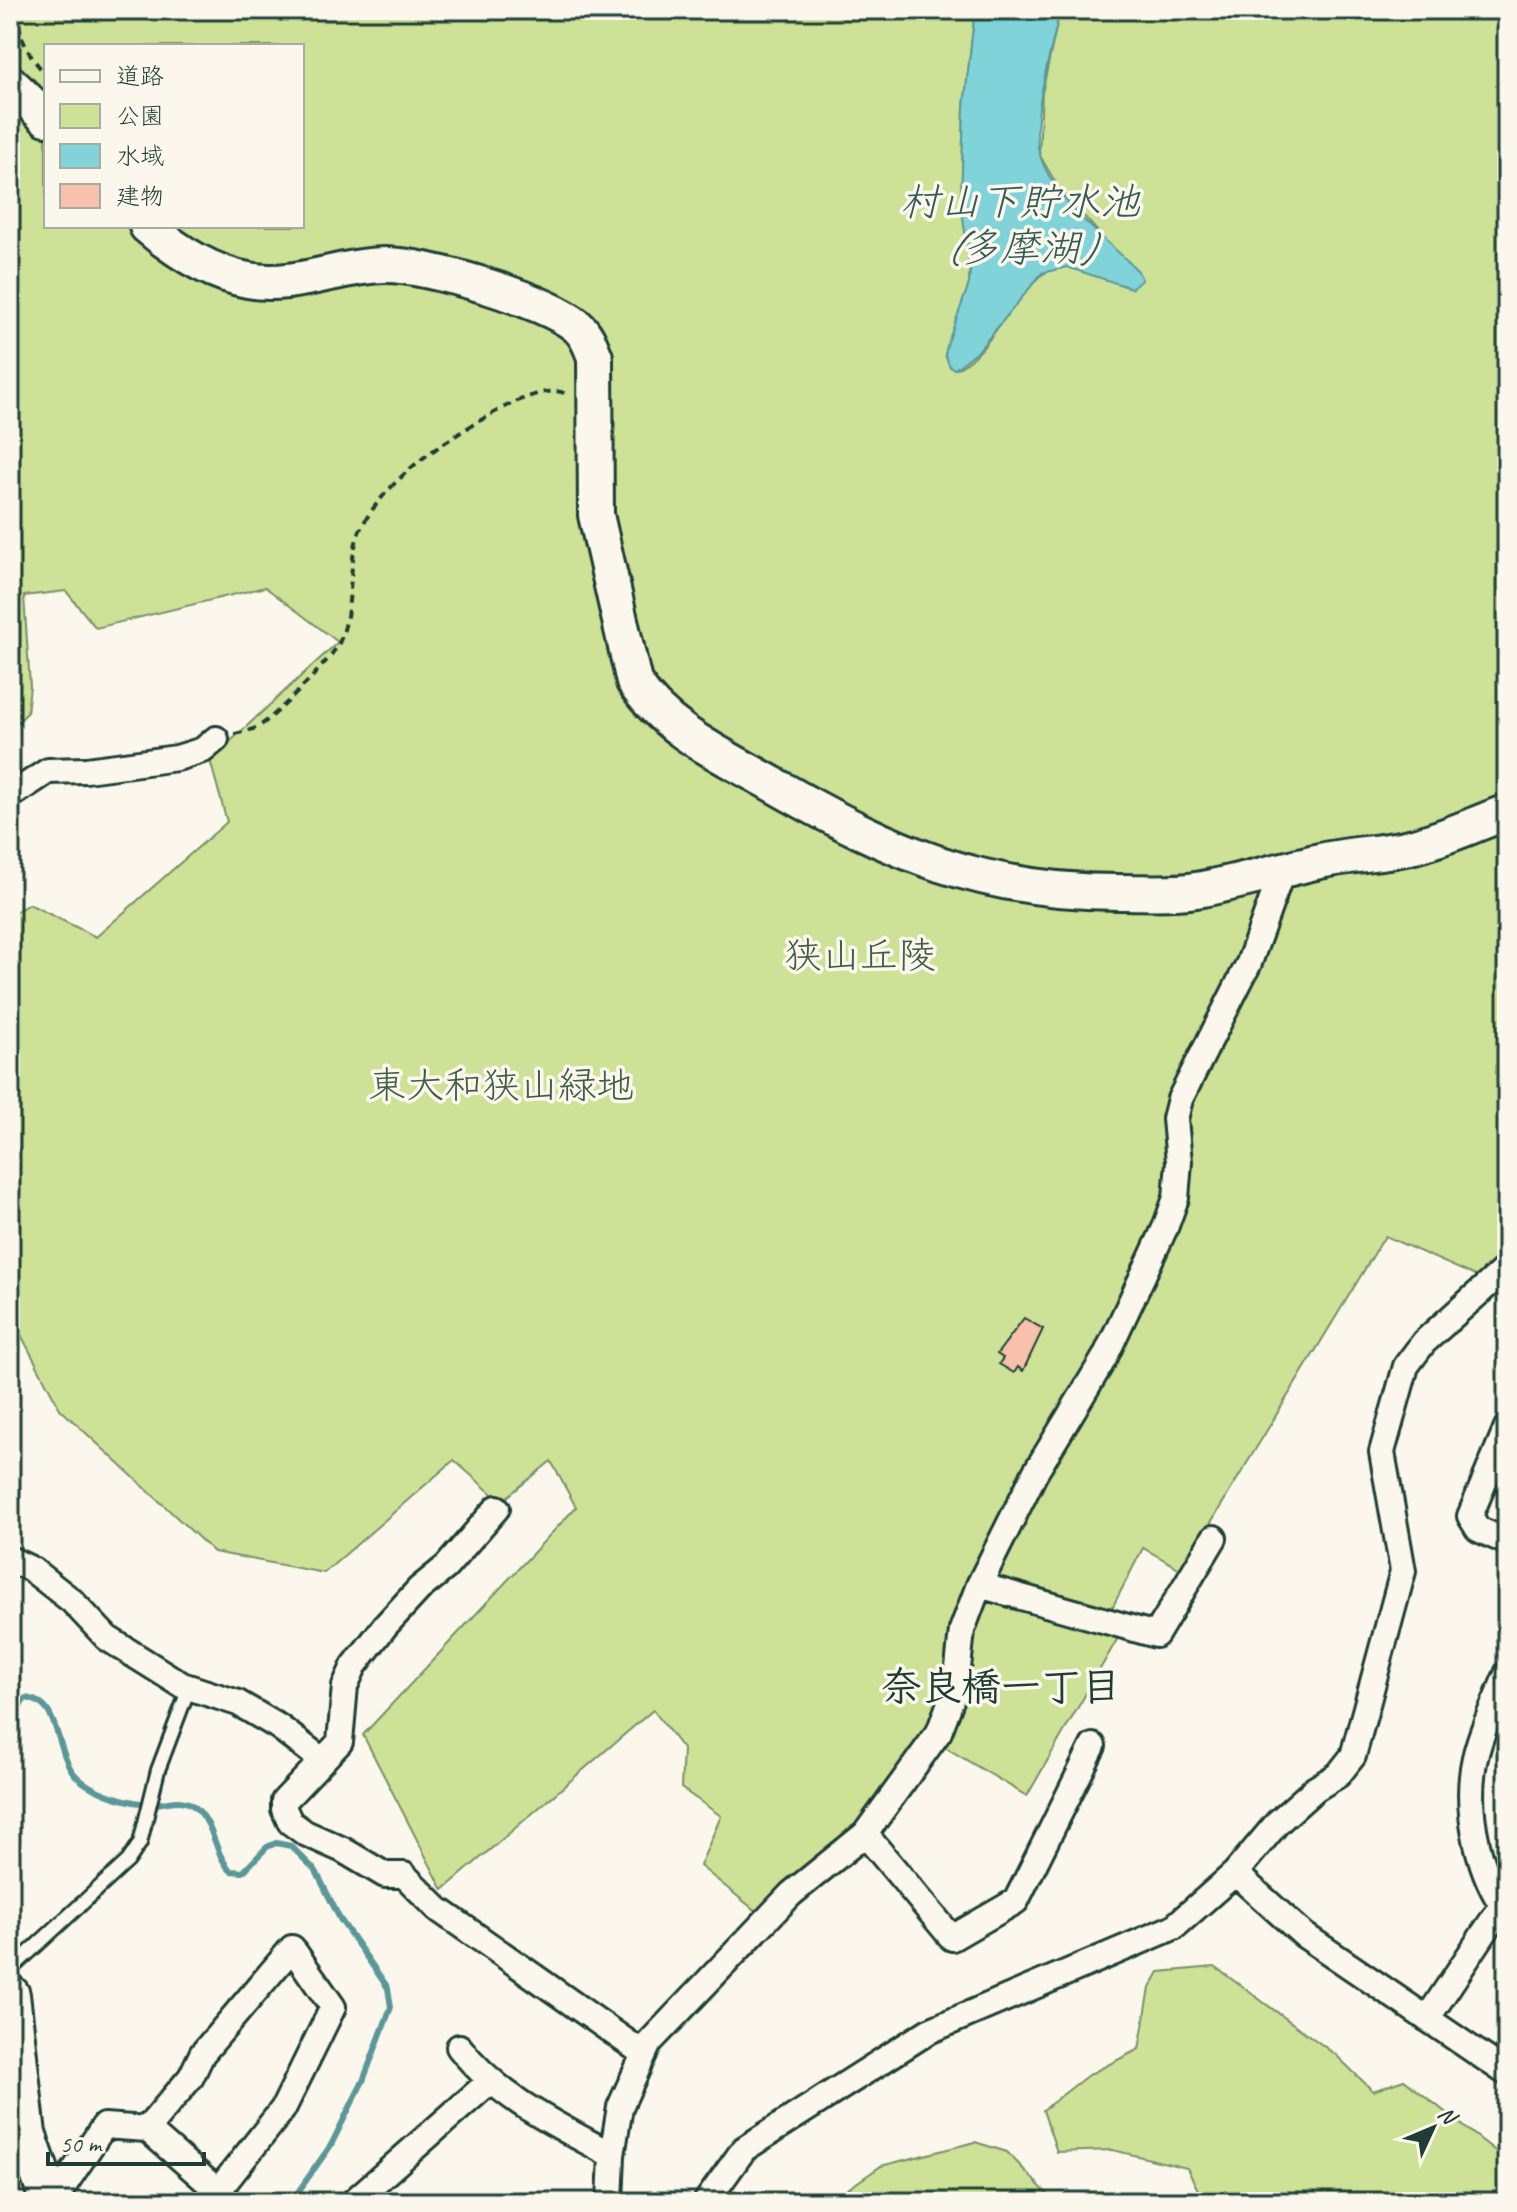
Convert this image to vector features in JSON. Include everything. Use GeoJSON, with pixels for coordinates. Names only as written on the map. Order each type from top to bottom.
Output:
{"type":"FeatureCollection","features":[{"type":"Feature","properties":{"kind":"main road"},"geometry":{"type":"LineString","coordinates":[[10,1995],[26,2134],[51,2202]]}},
{"type":"Feature","properties":{"kind":"street"},"geometry":{"type":"LineString","coordinates":[[10,83],[44,116]]}},
{"type":"Feature","properties":{"kind":"street"},"geometry":{"type":"LineString","coordinates":[[150,228],[190,258],[237,278],[278,283],[304,281],[361,267],[411,266],[455,276],[548,310],[576,325],[586,335],[595,357],[596,515],[634,682],[648,703],[679,730],[882,843],[933,864],[1032,887],[1090,892],[1194,890],[1283,869],[1411,847],[1451,835],[1507,812]]}},
{"type":"Feature","properties":{"kind":"street"},"geometry":{"type":"LineString","coordinates":[[10,796],[48,771],[86,770],[177,758],[203,750],[216,739]]}},
{"type":"Feature","properties":{"kind":"street"},"geometry":{"type":"LineString","coordinates":[[610,2202],[612,2155],[620,2107],[649,2043],[791,1894],[865,1834],[939,1732],[956,1687],[962,1630],[979,1585],[1035,1473],[1105,1357],[1165,1228],[1176,1198],[1179,1162],[1175,1119],[1180,1099],[1249,963],[1283,869]]}},
{"type":"Feature","properties":{"kind":"street"},"geometry":{"type":"LineString","coordinates":[[706,2202],[744,2149],[929,2031],[1174,1927],[1235,1873],[1278,1822],[1315,1789],[1338,1775],[1353,1756],[1403,1571],[1382,1452],[1406,1366],[1424,1342],[1505,1269]]}},
{"type":"Feature","properties":{"kind":"street"},"geometry":{"type":"LineString","coordinates":[[1507,1427],[1470,1516],[1478,1529],[1507,1542]]}},
{"type":"Feature","properties":{"kind":"street"},"geometry":{"type":"LineString","coordinates":[[497,1508],[446,1567],[419,1589],[385,1626],[354,1666],[345,1686],[340,1742],[284,1801],[284,1809],[290,1822],[385,1875],[404,1875],[438,1909],[644,2054]]}},
{"type":"Feature","properties":{"kind":"street"},"geometry":{"type":"LineString","coordinates":[[979,1585],[1156,1635],[1214,1538]]}},
{"type":"Feature","properties":{"kind":"street"},"geometry":{"type":"LineString","coordinates":[[10,1559],[31,1569],[72,1601],[107,1638],[189,1688],[238,1703],[279,1727],[322,1760]]}},
{"type":"Feature","properties":{"kind":"street"},"geometry":{"type":"LineString","coordinates":[[1427,2019],[1505,1909],[1481,1855],[1472,1801],[1473,1768],[1500,1709],[1507,1674]]}},
{"type":"Feature","properties":{"kind":"street"},"geometry":{"type":"LineString","coordinates":[[865,1834],[952,1938],[1016,1901],[1093,1746]]}},
{"type":"Feature","properties":{"kind":"street"},"geometry":{"type":"LineString","coordinates":[[1235,1873],[1304,1935],[1507,2073]]}},
{"type":"Feature","properties":{"kind":"street"},"geometry":{"type":"LineString","coordinates":[[51,2202],[104,2126],[147,2129],[224,2197],[283,2109],[333,2007],[292,1948],[202,2054],[191,2077],[147,2129]]}},
{"type":"Feature","properties":{"kind":"street"},"geometry":{"type":"LineString","coordinates":[[459,2047],[489,2082],[510,2099],[612,2155]]}},
{"type":"Feature","properties":{"kind":"street"},"geometry":{"type":"LineString","coordinates":[[353,2202],[489,2082]]}},
{"type":"Feature","properties":{"kind":"lane"},"geometry":{"type":"LineString","coordinates":[[10,1970],[128,1861],[140,1843],[158,1770],[189,1688]]}},
{"type":"Feature","properties":{"kind":"path"},"geometry":{"type":"LineString","coordinates":[[18,10],[18,29],[28,54],[44,73]]}},
{"type":"Feature","properties":{"kind":"path"},"geometry":{"type":"LineString","coordinates":[[216,739],[258,727],[304,685],[339,643],[361,529],[391,489],[422,459],[509,405],[541,390],[563,391],[573,400]]}},
{"type":"Feature","properties":{"kind":"green space","name":"狭山丘陵"},"geometry":{"type":"Polygon","coordinates":[[[10,10],[975,10],[964,107],[961,202],[970,257],[969,284],[945,355],[955,369],[984,347],[1021,295],[1049,271],[1074,268],[1131,288],[1099,233],[1058,187],[1039,154],[1042,93],[1060,10],[1507,10],[1507,1290],[1385,1236],[1182,1570],[1143,1548],[1112,1608],[1130,1617],[1027,1796],[931,1739],[878,1816],[762,1916],[700,1866],[721,1816],[681,1788],[683,1749],[653,1710],[443,1890],[363,1735],[576,1507],[551,1461],[501,1502],[454,1460],[324,1573],[214,1552],[60,1409],[10,1314],[10,915],[29,904],[96,937],[227,822],[210,760],[338,642],[265,587],[96,628],[66,591],[24,596],[30,686],[27,713],[10,730],[10,10]]]}},
{"type":"Feature","properties":{"kind":"green space"},"geometry":{"type":"Polygon","coordinates":[[[1215,1967],[1336,2055],[1373,2091],[1404,2080],[1507,2160],[1507,2202],[1204,2202],[1187,2168],[1113,2150],[1057,2152],[1043,2110],[1088,2075],[1139,2049],[1150,1988],[1159,1972],[1215,1967]]]}},
{"type":"Feature","properties":{"kind":"green space"},"geometry":{"type":"Polygon","coordinates":[[[975,2142],[1007,2152],[1055,2202],[829,2202],[881,2166],[975,2142]]]}},
{"type":"Feature","properties":{"kind":"water","name":"村山下貯水池 (多摩湖)"},"geometry":{"type":"Polygon","coordinates":[[[975,10],[1060,10],[1040,104],[1037,141],[1040,155],[1047,172],[1068,203],[1138,271],[1142,280],[1131,288],[1067,267],[1042,273],[979,350],[955,369],[950,367],[945,355],[969,284],[961,202],[964,107],[975,10]]]}},
{"type":"Feature","properties":{"kind":"building"},"geometry":{"type":"Polygon","coordinates":[[[1024,1318],[1043,1329],[1023,1371],[1018,1367],[1014,1373],[999,1364],[1003,1358],[997,1354],[1024,1318]]]}},
{"type":"Feature","properties":{"kind":"waterway"},"geometry":{"type":"LineString","coordinates":[[10,1718],[26,1698],[37,1701],[51,1717],[72,1771],[98,1791],[134,1802],[155,1804],[181,1801],[191,1804],[207,1823],[231,1871],[243,1872],[267,1847],[276,1843],[291,1846],[316,1871],[340,1919],[388,1988],[391,2007],[363,2081],[331,2145],[291,2202]]}},
{"type":"Feature","properties":{"kind":"district","name":"奈良橋一丁目"},"geometry":{"type":"Point","coordinates":[1001,1687]}},
{"type":"Feature","properties":{"kind":"park label","name":"東大和狭山緑地"},"geometry":{"type":"Point","coordinates":[501,1085]}}]}
